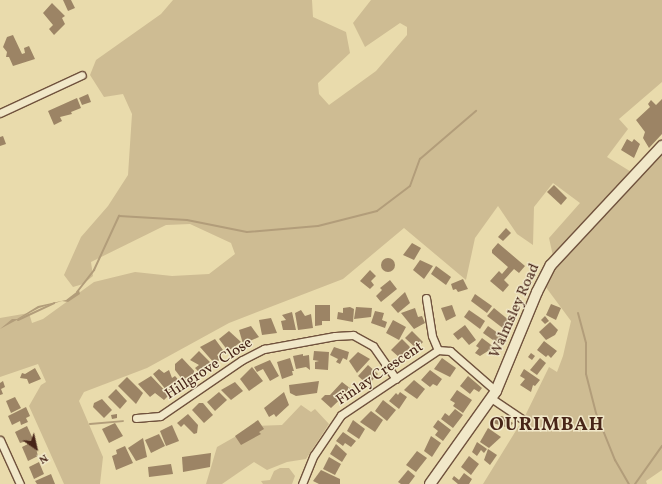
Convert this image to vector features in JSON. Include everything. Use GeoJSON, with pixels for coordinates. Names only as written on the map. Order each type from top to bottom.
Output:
{"type":"FeatureCollection","features":[{"type":"Feature","properties":{"kind":"street"},"geometry":{"type":"LineString","coordinates":[[0,113],[82,75]]}},
{"type":"Feature","properties":{"kind":"street","name":"Walmsley Road"},"geometry":{"type":"LineString","coordinates":[[430,484],[494,395],[537,292],[552,265],[662,146]]}},
{"type":"Feature","properties":{"kind":"street"},"geometry":{"type":"LineString","coordinates":[[426,298],[432,336],[438,350]]}},
{"type":"Feature","properties":{"kind":"street","name":"Hillgrove Close"},"geometry":{"type":"LineString","coordinates":[[136,418],[160,416],[242,360],[264,349],[335,336],[353,335],[372,346],[396,379]]}},
{"type":"Feature","properties":{"kind":"street","name":"Finlay Crescent"},"geometry":{"type":"LineString","coordinates":[[302,484],[314,454],[341,416],[438,350],[450,351],[494,395],[521,418]]}},
{"type":"Feature","properties":{"kind":"street"},"geometry":{"type":"LineString","coordinates":[[0,440],[20,484]]}},
{"type":"Feature","properties":{"kind":"shaded area"},"geometry":{"type":"Polygon","coordinates":[[[173,0],[312,0],[313,17],[346,32],[350,53],[318,83],[319,94],[329,105],[376,71],[407,35],[407,27],[400,23],[365,47],[353,23],[371,0],[662,0],[662,82],[619,119],[628,129],[607,157],[633,173],[553,256],[549,238],[580,203],[553,183],[534,207],[533,245],[517,234],[498,206],[475,238],[466,280],[404,228],[343,279],[229,323],[147,368],[84,392],[79,401],[103,457],[100,484],[64,484],[29,406],[41,385],[46,382],[38,364],[0,377],[0,318],[29,313],[32,323],[43,319],[94,282],[135,272],[172,276],[209,274],[235,254],[231,243],[190,224],[166,225],[91,262],[93,276],[83,284],[73,287],[64,275],[81,237],[108,206],[128,175],[132,114],[123,94],[104,97],[90,75],[96,60],[161,14],[173,0]]]}},
{"type":"Feature","properties":{"kind":"shaded area"},"geometry":{"type":"Polygon","coordinates":[[[662,152],[662,470],[646,481],[647,484],[483,484],[525,416],[549,367],[557,372],[563,356],[571,321],[545,286],[556,268],[662,152]]]}},
{"type":"Feature","properties":{"kind":"shaded area"},"geometry":{"type":"Polygon","coordinates":[[[79,290],[80,294],[68,302],[62,301],[39,308],[0,329],[12,319],[17,319],[38,306],[66,300],[79,290]]]}},
{"type":"Feature","properties":{"kind":"shaded area"},"geometry":{"type":"Polygon","coordinates":[[[301,405],[311,412],[315,409],[329,424],[306,459],[287,462],[267,470],[254,462],[222,484],[206,484],[217,447],[254,426],[282,425],[301,405]]]}},
{"type":"Feature","properties":{"kind":"shaded area"},"geometry":{"type":"Polygon","coordinates":[[[280,468],[289,468],[295,476],[292,484],[263,484],[261,481],[270,480],[274,471],[280,468]]]}},
{"type":"Feature","properties":{"kind":"building"},"geometry":{"type":"Polygon","coordinates":[[[63,0],[71,0],[75,8],[68,11],[63,0]]]}},
{"type":"Feature","properties":{"kind":"building"},"geometry":{"type":"Polygon","coordinates":[[[52,3],[65,16],[62,18],[65,24],[54,35],[49,29],[53,25],[43,13],[52,3]]]}},
{"type":"Feature","properties":{"kind":"building"},"geometry":{"type":"Polygon","coordinates":[[[13,35],[22,54],[25,53],[24,48],[29,46],[35,59],[13,66],[9,57],[6,57],[7,52],[3,47],[7,37],[13,35]]]}},
{"type":"Feature","properties":{"kind":"building"},"geometry":{"type":"Polygon","coordinates":[[[88,94],[91,102],[82,105],[79,98],[88,94]]]}},
{"type":"Feature","properties":{"kind":"building"},"geometry":{"type":"Polygon","coordinates":[[[77,98],[81,108],[71,112],[72,114],[60,117],[62,121],[54,125],[48,111],[77,98]]]}},
{"type":"Feature","properties":{"kind":"building"},"geometry":{"type":"Polygon","coordinates":[[[662,99],[662,134],[649,148],[643,138],[645,132],[636,120],[650,107],[648,104],[651,100],[656,105],[662,99]]]}},
{"type":"Feature","properties":{"kind":"building"},"geometry":{"type":"Polygon","coordinates":[[[3,136],[6,144],[0,146],[0,137],[3,136]]]}},
{"type":"Feature","properties":{"kind":"building"},"geometry":{"type":"Polygon","coordinates":[[[627,139],[632,142],[634,139],[640,144],[634,158],[621,150],[627,139]]]}},
{"type":"Feature","properties":{"kind":"building"},"geometry":{"type":"Polygon","coordinates":[[[554,185],[567,198],[561,205],[547,192],[554,185]]]}},
{"type":"Feature","properties":{"kind":"building"},"geometry":{"type":"Polygon","coordinates":[[[506,228],[511,233],[503,241],[498,237],[506,228]]]}},
{"type":"Feature","properties":{"kind":"building"},"geometry":{"type":"Polygon","coordinates":[[[412,243],[421,248],[414,260],[403,255],[412,243]]]}},
{"type":"Feature","properties":{"kind":"building"},"geometry":{"type":"Polygon","coordinates":[[[498,243],[525,266],[519,273],[514,269],[504,280],[509,285],[503,292],[490,281],[499,271],[502,274],[508,267],[492,253],[492,250],[498,243]]]}},
{"type":"Feature","properties":{"kind":"building"},"geometry":{"type":"Polygon","coordinates":[[[388,258],[393,260],[395,265],[393,270],[388,272],[383,270],[381,265],[383,260],[388,258]]]}},
{"type":"Feature","properties":{"kind":"building"},"geometry":{"type":"Polygon","coordinates":[[[420,260],[433,266],[424,279],[413,270],[420,260]]]}},
{"type":"Feature","properties":{"kind":"building"},"geometry":{"type":"Polygon","coordinates":[[[436,266],[451,277],[446,285],[431,274],[436,266]]]}},
{"type":"Feature","properties":{"kind":"building"},"geometry":{"type":"Polygon","coordinates":[[[370,270],[376,276],[371,281],[374,285],[370,289],[360,281],[370,270]]]}},
{"type":"Feature","properties":{"kind":"building"},"geometry":{"type":"Polygon","coordinates":[[[463,279],[468,289],[458,292],[456,289],[453,290],[451,284],[463,279]]]}},
{"type":"Feature","properties":{"kind":"building"},"geometry":{"type":"Polygon","coordinates":[[[390,280],[397,289],[381,302],[376,296],[382,290],[380,288],[390,280]]]}},
{"type":"Feature","properties":{"kind":"building"},"geometry":{"type":"Polygon","coordinates":[[[405,292],[410,303],[398,313],[391,305],[405,292]]]}},
{"type":"Feature","properties":{"kind":"building"},"geometry":{"type":"Polygon","coordinates":[[[475,294],[492,306],[487,313],[471,301],[475,294]]]}},
{"type":"Feature","properties":{"kind":"building"},"geometry":{"type":"Polygon","coordinates":[[[551,304],[561,308],[556,320],[546,315],[551,304]]]}},
{"type":"Feature","properties":{"kind":"building"},"geometry":{"type":"Polygon","coordinates":[[[315,305],[330,305],[330,321],[322,321],[322,325],[315,326],[315,305]]]}},
{"type":"Feature","properties":{"kind":"building"},"geometry":{"type":"Polygon","coordinates":[[[452,305],[456,316],[446,321],[441,308],[452,305]]]}},
{"type":"Feature","properties":{"kind":"building"},"geometry":{"type":"Polygon","coordinates":[[[350,307],[354,309],[353,322],[337,319],[338,312],[343,313],[343,308],[350,307]]]}},
{"type":"Feature","properties":{"kind":"building"},"geometry":{"type":"Polygon","coordinates":[[[356,307],[372,308],[371,317],[354,319],[356,307]]]}},
{"type":"Feature","properties":{"kind":"building"},"geometry":{"type":"Polygon","coordinates":[[[415,308],[418,317],[422,316],[425,323],[414,329],[401,313],[415,308]]]}},
{"type":"Feature","properties":{"kind":"building"},"geometry":{"type":"Polygon","coordinates":[[[494,308],[510,321],[504,329],[487,316],[494,308]]]}},
{"type":"Feature","properties":{"kind":"building"},"geometry":{"type":"Polygon","coordinates":[[[301,310],[305,316],[311,314],[313,328],[298,330],[295,313],[301,310]]]}},
{"type":"Feature","properties":{"kind":"building"},"geometry":{"type":"Polygon","coordinates":[[[469,310],[485,321],[480,329],[464,317],[469,310]]]}},
{"type":"Feature","properties":{"kind":"building"},"geometry":{"type":"Polygon","coordinates":[[[375,311],[384,313],[382,320],[387,322],[385,328],[371,323],[375,311]]]}},
{"type":"Feature","properties":{"kind":"building"},"geometry":{"type":"Polygon","coordinates":[[[292,312],[296,330],[283,330],[281,321],[286,320],[282,315],[292,312]]]}},
{"type":"Feature","properties":{"kind":"building"},"geometry":{"type":"Polygon","coordinates":[[[545,316],[549,321],[545,324],[541,320],[545,316]]]}},
{"type":"Feature","properties":{"kind":"building"},"geometry":{"type":"Polygon","coordinates":[[[271,318],[277,333],[262,335],[259,320],[271,318]]]}},
{"type":"Feature","properties":{"kind":"building"},"geometry":{"type":"Polygon","coordinates":[[[393,320],[406,327],[399,340],[386,333],[393,320]]]}},
{"type":"Feature","properties":{"kind":"building"},"geometry":{"type":"Polygon","coordinates":[[[550,322],[558,330],[555,335],[546,340],[539,332],[550,322]]]}},
{"type":"Feature","properties":{"kind":"building"},"geometry":{"type":"Polygon","coordinates":[[[465,325],[476,340],[469,345],[462,337],[458,340],[453,334],[465,325]]]}},
{"type":"Feature","properties":{"kind":"building"},"geometry":{"type":"Polygon","coordinates":[[[251,326],[259,337],[243,344],[239,330],[251,326]]]}},
{"type":"Feature","properties":{"kind":"building"},"geometry":{"type":"Polygon","coordinates":[[[488,326],[505,338],[500,345],[483,333],[488,326]]]}},
{"type":"Feature","properties":{"kind":"building"},"geometry":{"type":"Polygon","coordinates":[[[229,331],[241,342],[228,351],[219,339],[229,331]]]}},
{"type":"Feature","properties":{"kind":"building"},"geometry":{"type":"Polygon","coordinates":[[[412,331],[423,342],[417,349],[405,338],[412,331]]]}},
{"type":"Feature","properties":{"kind":"building"},"geometry":{"type":"Polygon","coordinates":[[[482,338],[498,350],[494,355],[488,351],[480,356],[475,353],[479,348],[476,346],[482,338]]]}},
{"type":"Feature","properties":{"kind":"building"},"geometry":{"type":"Polygon","coordinates":[[[215,339],[223,350],[217,355],[220,359],[215,364],[200,347],[215,339]]]}},
{"type":"Feature","properties":{"kind":"building"},"geometry":{"type":"Polygon","coordinates":[[[402,339],[412,349],[400,358],[391,350],[402,339]]]}},
{"type":"Feature","properties":{"kind":"building"},"geometry":{"type":"Polygon","coordinates":[[[544,341],[557,351],[551,358],[548,355],[546,357],[537,350],[544,341]]]}},
{"type":"Feature","properties":{"kind":"building"},"geometry":{"type":"Polygon","coordinates":[[[334,347],[349,352],[347,360],[343,358],[340,364],[336,362],[338,359],[330,355],[334,347]]]}},
{"type":"Feature","properties":{"kind":"building"},"geometry":{"type":"Polygon","coordinates":[[[199,351],[212,364],[200,373],[195,368],[199,365],[190,360],[199,351]]]}},
{"type":"Feature","properties":{"kind":"building"},"geometry":{"type":"Polygon","coordinates":[[[314,351],[329,352],[328,370],[315,369],[315,362],[319,361],[313,360],[314,351]]]}},
{"type":"Feature","properties":{"kind":"building"},"geometry":{"type":"Polygon","coordinates":[[[358,352],[370,359],[357,373],[349,361],[358,352]]]}},
{"type":"Feature","properties":{"kind":"building"},"geometry":{"type":"Polygon","coordinates":[[[531,353],[535,356],[532,360],[528,357],[531,353]]]}},
{"type":"Feature","properties":{"kind":"building"},"geometry":{"type":"Polygon","coordinates":[[[303,354],[303,356],[309,355],[310,370],[306,367],[296,369],[293,356],[303,354]]]}},
{"type":"Feature","properties":{"kind":"building"},"geometry":{"type":"Polygon","coordinates":[[[182,358],[198,375],[185,383],[175,370],[175,364],[182,358]]]}},
{"type":"Feature","properties":{"kind":"building"},"geometry":{"type":"Polygon","coordinates":[[[290,358],[294,371],[292,371],[293,375],[282,379],[277,362],[290,358]]]}},
{"type":"Feature","properties":{"kind":"building"},"geometry":{"type":"Polygon","coordinates":[[[442,358],[456,368],[450,377],[434,369],[442,358]]]}},
{"type":"Feature","properties":{"kind":"building"},"geometry":{"type":"Polygon","coordinates":[[[540,358],[546,363],[537,375],[530,370],[540,358]]]}},
{"type":"Feature","properties":{"kind":"building"},"geometry":{"type":"Polygon","coordinates":[[[270,360],[279,376],[270,381],[263,369],[257,372],[254,367],[270,360]]]}},
{"type":"Feature","properties":{"kind":"building"},"geometry":{"type":"Polygon","coordinates":[[[368,365],[378,374],[368,385],[358,376],[368,365]]]}},
{"type":"Feature","properties":{"kind":"building"},"geometry":{"type":"Polygon","coordinates":[[[252,367],[263,381],[249,391],[240,379],[252,367]]]}},
{"type":"Feature","properties":{"kind":"building"},"geometry":{"type":"Polygon","coordinates":[[[35,368],[41,379],[29,384],[27,379],[20,378],[22,373],[25,374],[35,368]]]}},
{"type":"Feature","properties":{"kind":"building"},"geometry":{"type":"Polygon","coordinates":[[[159,369],[164,373],[169,370],[172,378],[175,376],[184,386],[179,391],[174,385],[172,389],[167,391],[153,374],[159,369]]]}},
{"type":"Feature","properties":{"kind":"building"},"geometry":{"type":"Polygon","coordinates":[[[524,369],[540,380],[535,386],[533,385],[531,392],[520,385],[525,379],[520,376],[524,369]]]}},
{"type":"Feature","properties":{"kind":"building"},"geometry":{"type":"Polygon","coordinates":[[[430,370],[442,379],[437,386],[433,384],[430,387],[421,380],[430,370]]]}},
{"type":"Feature","properties":{"kind":"building"},"geometry":{"type":"Polygon","coordinates":[[[151,376],[169,395],[164,400],[155,393],[150,397],[138,384],[151,376]]]}},
{"type":"Feature","properties":{"kind":"building"},"geometry":{"type":"Polygon","coordinates":[[[468,376],[482,388],[479,392],[474,389],[470,394],[460,386],[468,376]]]}},
{"type":"Feature","properties":{"kind":"building"},"geometry":{"type":"Polygon","coordinates":[[[127,377],[143,393],[136,404],[118,386],[127,377]]]}},
{"type":"Feature","properties":{"kind":"building"},"geometry":{"type":"Polygon","coordinates":[[[414,380],[425,389],[417,399],[404,390],[414,380]]]}},
{"type":"Feature","properties":{"kind":"building"},"geometry":{"type":"Polygon","coordinates":[[[3,381],[5,387],[1,389],[3,394],[0,395],[0,383],[3,381]]]}},
{"type":"Feature","properties":{"kind":"building"},"geometry":{"type":"Polygon","coordinates":[[[319,381],[317,393],[296,396],[290,393],[289,385],[319,381]]]}},
{"type":"Feature","properties":{"kind":"building"},"geometry":{"type":"Polygon","coordinates":[[[235,382],[243,391],[231,400],[221,390],[235,382]]]}},
{"type":"Feature","properties":{"kind":"building"},"geometry":{"type":"Polygon","coordinates":[[[342,382],[351,389],[331,408],[321,399],[325,395],[330,395],[342,382]]]}},
{"type":"Feature","properties":{"kind":"building"},"geometry":{"type":"Polygon","coordinates":[[[116,389],[127,401],[120,409],[108,397],[116,389]]]}},
{"type":"Feature","properties":{"kind":"building"},"geometry":{"type":"Polygon","coordinates":[[[457,390],[472,400],[463,413],[453,406],[455,403],[450,400],[457,390]]]}},
{"type":"Feature","properties":{"kind":"building"},"geometry":{"type":"Polygon","coordinates":[[[219,392],[227,400],[215,411],[207,402],[219,392]]]}},
{"type":"Feature","properties":{"kind":"building"},"geometry":{"type":"Polygon","coordinates":[[[284,392],[289,405],[276,417],[274,414],[269,417],[264,408],[284,392]]]}},
{"type":"Feature","properties":{"kind":"building"},"geometry":{"type":"Polygon","coordinates":[[[400,392],[407,397],[399,409],[389,401],[396,393],[398,395],[400,392]]]}},
{"type":"Feature","properties":{"kind":"building"},"geometry":{"type":"Polygon","coordinates":[[[15,397],[21,408],[11,413],[6,401],[15,397]]]}},
{"type":"Feature","properties":{"kind":"building"},"geometry":{"type":"Polygon","coordinates":[[[102,399],[112,410],[104,418],[93,407],[94,403],[102,399]]]}},
{"type":"Feature","properties":{"kind":"building"},"geometry":{"type":"Polygon","coordinates":[[[383,400],[396,410],[387,421],[375,411],[383,400]]]}},
{"type":"Feature","properties":{"kind":"building"},"geometry":{"type":"Polygon","coordinates":[[[199,403],[203,403],[213,415],[204,423],[192,410],[199,403]]]}},
{"type":"Feature","properties":{"kind":"building"},"geometry":{"type":"Polygon","coordinates":[[[26,407],[30,416],[26,418],[28,422],[21,425],[20,421],[12,425],[8,416],[26,407]]]}},
{"type":"Feature","properties":{"kind":"building"},"geometry":{"type":"Polygon","coordinates":[[[455,409],[463,415],[453,428],[441,419],[445,413],[449,416],[455,409]]]}},
{"type":"Feature","properties":{"kind":"building"},"geometry":{"type":"Polygon","coordinates":[[[371,411],[383,420],[375,432],[360,422],[371,411]]]}},
{"type":"Feature","properties":{"kind":"building"},"geometry":{"type":"Polygon","coordinates":[[[117,414],[117,418],[112,419],[111,415],[117,414]]]}},
{"type":"Feature","properties":{"kind":"building"},"geometry":{"type":"Polygon","coordinates":[[[188,414],[198,425],[197,433],[194,434],[184,424],[181,427],[177,423],[188,414]]]}},
{"type":"Feature","properties":{"kind":"building"},"geometry":{"type":"Polygon","coordinates":[[[502,416],[513,423],[509,428],[493,423],[497,417],[502,416]]]}},
{"type":"Feature","properties":{"kind":"building"},"geometry":{"type":"Polygon","coordinates":[[[258,420],[264,429],[259,432],[261,434],[241,445],[235,436],[258,420]]]}},
{"type":"Feature","properties":{"kind":"building"},"geometry":{"type":"Polygon","coordinates":[[[353,420],[365,429],[359,439],[347,431],[353,420]]]}},
{"type":"Feature","properties":{"kind":"building"},"geometry":{"type":"Polygon","coordinates":[[[438,420],[451,430],[443,441],[435,435],[438,431],[433,427],[438,420]]]}},
{"type":"Feature","properties":{"kind":"building"},"geometry":{"type":"Polygon","coordinates":[[[115,423],[123,436],[109,443],[102,429],[115,423]]]}},
{"type":"Feature","properties":{"kind":"building"},"geometry":{"type":"Polygon","coordinates":[[[172,425],[179,441],[166,446],[160,431],[172,425]]]}},
{"type":"Feature","properties":{"kind":"building"},"geometry":{"type":"Polygon","coordinates":[[[27,426],[33,439],[20,443],[15,432],[27,426]]]}},
{"type":"Feature","properties":{"kind":"building"},"geometry":{"type":"Polygon","coordinates":[[[488,428],[501,437],[489,448],[480,442],[488,428]]]}},
{"type":"Feature","properties":{"kind":"building"},"geometry":{"type":"Polygon","coordinates":[[[343,432],[356,441],[351,447],[345,443],[343,446],[336,441],[343,432]]]}},
{"type":"Feature","properties":{"kind":"building"},"geometry":{"type":"Polygon","coordinates":[[[159,434],[165,446],[151,453],[145,440],[159,434]]]}},
{"type":"Feature","properties":{"kind":"building"},"geometry":{"type":"Polygon","coordinates":[[[431,436],[441,443],[432,457],[424,451],[431,436]]]}},
{"type":"Feature","properties":{"kind":"building"},"geometry":{"type":"Polygon","coordinates":[[[143,438],[147,457],[136,461],[128,448],[143,438]]]}},
{"type":"Feature","properties":{"kind":"building"},"geometry":{"type":"Polygon","coordinates":[[[34,441],[38,456],[28,461],[22,447],[34,441]]]}},
{"type":"Feature","properties":{"kind":"building"},"geometry":{"type":"Polygon","coordinates":[[[477,442],[487,449],[484,453],[481,450],[477,456],[472,452],[477,442]]]}},
{"type":"Feature","properties":{"kind":"building"},"geometry":{"type":"Polygon","coordinates":[[[336,444],[347,454],[342,462],[330,454],[336,444]]]}},
{"type":"Feature","properties":{"kind":"building"},"geometry":{"type":"Polygon","coordinates":[[[125,446],[133,463],[116,470],[112,456],[117,454],[116,450],[125,446]]]}},
{"type":"Feature","properties":{"kind":"building"},"geometry":{"type":"Polygon","coordinates":[[[488,449],[497,455],[490,465],[484,460],[488,449]]]}},
{"type":"Feature","properties":{"kind":"building"},"geometry":{"type":"Polygon","coordinates":[[[417,451],[427,458],[416,472],[406,465],[417,451]]]}},
{"type":"Feature","properties":{"kind":"building"},"geometry":{"type":"Polygon","coordinates":[[[211,453],[210,467],[183,472],[182,457],[211,453]]]}},
{"type":"Feature","properties":{"kind":"building"},"geometry":{"type":"Polygon","coordinates":[[[469,456],[479,464],[471,475],[461,467],[469,456]]]}},
{"type":"Feature","properties":{"kind":"building"},"geometry":{"type":"Polygon","coordinates":[[[329,457],[341,464],[335,475],[323,469],[329,457]]]}},
{"type":"Feature","properties":{"kind":"building"},"geometry":{"type":"Polygon","coordinates":[[[39,462],[44,474],[34,479],[29,467],[39,462]]]}},
{"type":"Feature","properties":{"kind":"building"},"geometry":{"type":"Polygon","coordinates":[[[171,464],[173,474],[149,477],[148,467],[171,464]]]}},
{"type":"Feature","properties":{"kind":"building"},"geometry":{"type":"Polygon","coordinates":[[[321,470],[340,479],[340,484],[319,484],[313,481],[321,470]]]}},
{"type":"Feature","properties":{"kind":"building"},"geometry":{"type":"Polygon","coordinates":[[[408,470],[415,476],[409,484],[401,484],[398,482],[408,470]]]}},
{"type":"Feature","properties":{"kind":"building"},"geometry":{"type":"Polygon","coordinates":[[[464,473],[472,479],[469,484],[458,484],[452,479],[454,476],[459,480],[464,473]]]}},
{"type":"Feature","properties":{"kind":"building"},"geometry":{"type":"Polygon","coordinates":[[[51,474],[55,484],[37,484],[35,481],[51,474]]]}},
{"type":"Feature","properties":{"kind":"waterway"},"geometry":{"type":"LineString","coordinates":[[77,292],[94,270],[119,216],[187,220],[247,232],[318,226],[377,211],[410,186],[420,159],[476,111]]}},
{"type":"Feature","properties":{"kind":"waterway"},"geometry":{"type":"LineString","coordinates":[[18,320],[54,303]]}},
{"type":"Feature","properties":{"kind":"waterway"},"geometry":{"type":"LineString","coordinates":[[578,313],[586,343],[586,374],[596,413],[615,460],[629,484]]}},
{"type":"Feature","properties":{"kind":"waterway"},"geometry":{"type":"LineString","coordinates":[[90,424],[123,421]]}},
{"type":"Feature","properties":{"kind":"waterway"},"geometry":{"type":"LineString","coordinates":[[635,484],[662,446]]}},
{"type":"Feature","properties":{"kind":"district","name":"OURIMBAH"},"geometry":{"type":"Point","coordinates":[547,426]}}]}
